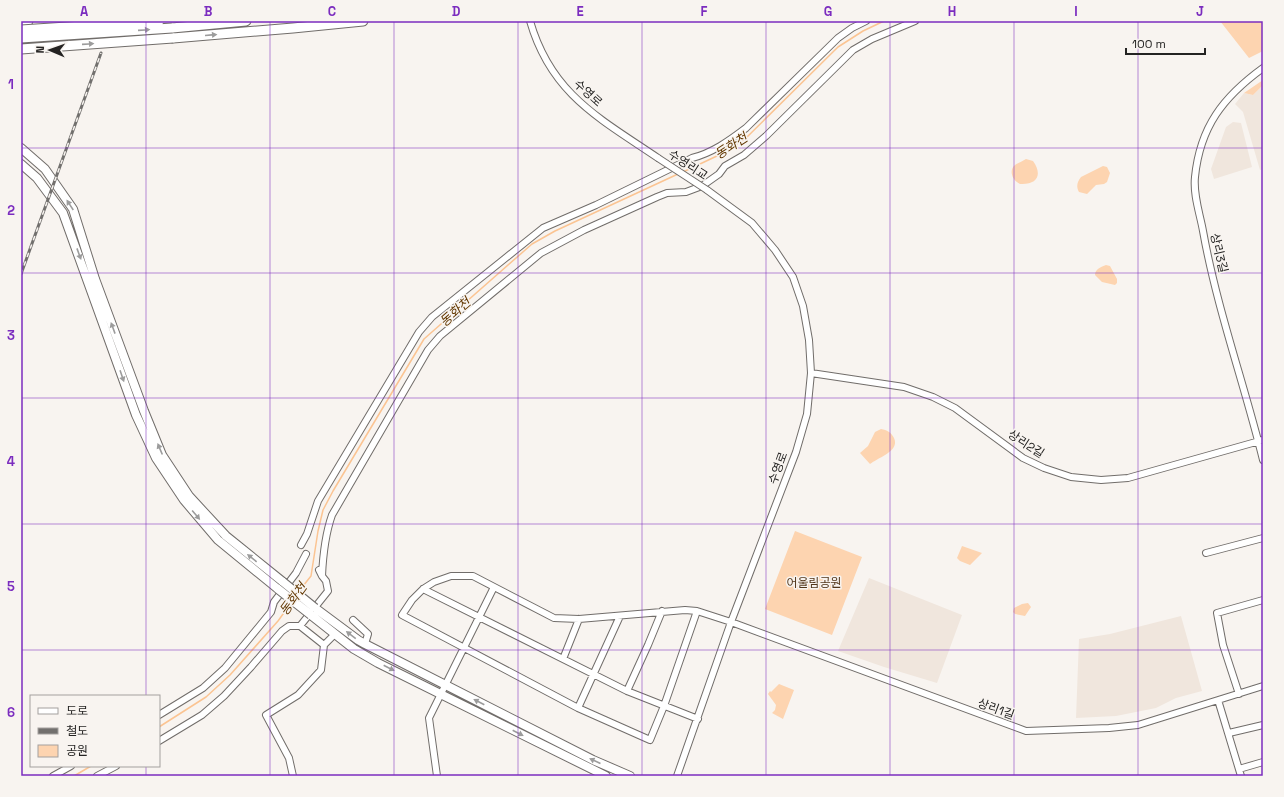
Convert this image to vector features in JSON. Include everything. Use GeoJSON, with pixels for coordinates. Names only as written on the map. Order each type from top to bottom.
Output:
{"type":"FeatureCollection","features":[{"type":"Feature","properties":{"kind":"highway"},"geometry":{"type":"LineString","coordinates":[[21,22],[28,21]]}},
{"type":"Feature","properties":{"kind":"highway"},"geometry":{"type":"LineString","coordinates":[[21,30],[159,21]]}},
{"type":"Feature","properties":{"kind":"highway"},"geometry":{"type":"LineString","coordinates":[[21,38],[172,28],[246,21]]}},
{"type":"Feature","properties":{"kind":"highway"},"geometry":{"type":"LineString","coordinates":[[21,49],[173,38],[364,21]]}},
{"type":"Feature","properties":{"kind":"main road"},"geometry":{"type":"LineString","coordinates":[[21,148],[44,169],[73,209],[95,279],[144,412],[162,455],[189,496],[226,536],[280,586]]}},
{"type":"Feature","properties":{"kind":"main road"},"geometry":{"type":"LineString","coordinates":[[21,164],[37,178],[64,213],[136,415],[156,458],[184,500],[218,540],[313,611],[358,640],[593,760],[630,776]]}},
{"type":"Feature","properties":{"kind":"main road"},"geometry":{"type":"LineString","coordinates":[[313,611],[335,634],[354,649],[440,694],[606,776]]}},
{"type":"Feature","properties":{"kind":"street","name":"수영로"},"geometry":{"type":"LineString","coordinates":[[530,21],[535,38],[545,60],[558,79],[577,100],[594,115],[658,158]]}},
{"type":"Feature","properties":{"kind":"street"},"geometry":{"type":"LineString","coordinates":[[301,545],[307,534],[318,501],[419,332],[432,317],[543,228],[602,202],[692,158],[708,152],[730,140],[746,128],[838,38],[852,28],[866,21]]}},
{"type":"Feature","properties":{"kind":"street"},"geometry":{"type":"LineString","coordinates":[[322,576],[324,547],[332,515],[428,350],[440,336],[527,264],[552,246],[657,197],[667,194],[686,192],[702,186],[719,174],[725,166],[744,155],[766,136],[853,50],[872,39],[915,21]]}},
{"type":"Feature","properties":{"kind":"street","name":"상리3길"},"geometry":{"type":"LineString","coordinates":[[1263,68],[1242,84],[1229,97],[1214,117],[1206,133],[1199,155],[1195,180],[1196,198],[1207,257],[1261,441],[1263,460]]}},
{"type":"Feature","properties":{"kind":"street","name":"수영리교"},"geometry":{"type":"LineString","coordinates":[[658,158],[707,190]]}},
{"type":"Feature","properties":{"kind":"street","name":"수영로"},"geometry":{"type":"LineString","coordinates":[[677,776],[731,622],[796,452],[807,414],[810,373],[809,340],[803,306],[793,277],[775,250],[752,223],[707,190]]}},
{"type":"Feature","properties":{"kind":"street","name":"상리2길"},"geometry":{"type":"LineString","coordinates":[[810,373],[904,387],[933,397],[955,408],[1023,458],[1044,468],[1071,477],[1101,480],[1128,478],[1261,441]]}},
{"type":"Feature","properties":{"kind":"street"},"geometry":{"type":"LineString","coordinates":[[1206,553],[1263,538]]}},
{"type":"Feature","properties":{"kind":"street"},"geometry":{"type":"LineString","coordinates":[[160,714],[203,688],[225,668],[271,612],[274,602],[299,569],[306,554]]}},
{"type":"Feature","properties":{"kind":"street"},"geometry":{"type":"LineString","coordinates":[[300,626],[328,591],[326,581],[319,570]]}},
{"type":"Feature","properties":{"kind":"street","name":"상리1길"},"geometry":{"type":"LineString","coordinates":[[464,647],[402,616],[412,600],[423,589],[434,582],[451,576],[473,576],[554,618],[579,619],[662,611],[697,611],[731,622],[1026,731],[1110,728],[1138,725],[1263,686]]}},
{"type":"Feature","properties":{"kind":"street"},"geometry":{"type":"LineString","coordinates":[[437,776],[429,718],[494,587]]}},
{"type":"Feature","properties":{"kind":"street"},"geometry":{"type":"LineString","coordinates":[[423,589],[627,691],[698,719]]}},
{"type":"Feature","properties":{"kind":"street"},"geometry":{"type":"LineString","coordinates":[[1239,694],[1224,645],[1217,613],[1263,600]]}},
{"type":"Feature","properties":{"kind":"street"},"geometry":{"type":"LineString","coordinates":[[627,691],[662,611]]}},
{"type":"Feature","properties":{"kind":"street"},"geometry":{"type":"LineString","coordinates":[[464,647],[578,708],[650,740],[664,706],[697,611]]}},
{"type":"Feature","properties":{"kind":"street"},"geometry":{"type":"LineString","coordinates":[[578,708],[620,616]]}},
{"type":"Feature","properties":{"kind":"street"},"geometry":{"type":"LineString","coordinates":[[562,659],[579,619]]}},
{"type":"Feature","properties":{"kind":"street"},"geometry":{"type":"LineString","coordinates":[[353,620],[368,634],[365,644]]}},
{"type":"Feature","properties":{"kind":"street"},"geometry":{"type":"LineString","coordinates":[[160,740],[202,715],[224,696],[252,667],[282,631],[289,626],[300,626],[324,644]]}},
{"type":"Feature","properties":{"kind":"street"},"geometry":{"type":"LineString","coordinates":[[293,776],[289,758],[266,715],[298,695],[321,670],[324,644],[335,634]]}},
{"type":"Feature","properties":{"kind":"street"},"geometry":{"type":"LineString","coordinates":[[1218,700],[1242,776]]}},
{"type":"Feature","properties":{"kind":"street"},"geometry":{"type":"LineString","coordinates":[[1229,734],[1263,725]]}},
{"type":"Feature","properties":{"kind":"street"},"geometry":{"type":"LineString","coordinates":[[1239,768],[1263,762]]}},
{"type":"Feature","properties":{"kind":"street"},"geometry":{"type":"LineString","coordinates":[[53,776],[69,767]]}},
{"type":"Feature","properties":{"kind":"street"},"geometry":{"type":"LineString","coordinates":[[96,776],[114,767]]}},
{"type":"Feature","properties":{"kind":"shaded area"},"geometry":{"type":"Polygon","coordinates":[[[1263,85],[1263,169],[1260,170],[1243,112],[1235,104],[1244,93],[1253,95],[1263,85]]]}},
{"type":"Feature","properties":{"kind":"shaded area"},"geometry":{"type":"Polygon","coordinates":[[[1233,122],[1241,123],[1252,167],[1214,179],[1211,169],[1226,127],[1233,122]]]}},
{"type":"Feature","properties":{"kind":"shaded area"},"geometry":{"type":"Polygon","coordinates":[[[869,578],[962,615],[937,683],[838,651],[869,578]]]}},
{"type":"Feature","properties":{"kind":"shaded area"},"geometry":{"type":"Polygon","coordinates":[[[1181,616],[1202,691],[1176,698],[1156,708],[1116,716],[1076,718],[1079,639],[1110,634],[1181,616]]]}},
{"type":"Feature","properties":{"kind":"green space"},"geometry":{"type":"Polygon","coordinates":[[[1220,21],[1263,21],[1263,51],[1249,58],[1220,21]]]}},
{"type":"Feature","properties":{"kind":"green space"},"geometry":{"type":"Polygon","coordinates":[[[1263,80],[1263,85],[1253,95],[1244,93],[1263,80]]]}},
{"type":"Feature","properties":{"kind":"green space"},"geometry":{"type":"Polygon","coordinates":[[[1026,159],[1033,161],[1038,171],[1038,175],[1037,178],[1031,183],[1020,184],[1013,178],[1012,170],[1015,165],[1026,159]]]}},
{"type":"Feature","properties":{"kind":"green space"},"geometry":{"type":"Polygon","coordinates":[[[1103,166],[1107,167],[1110,173],[1107,182],[1096,185],[1087,194],[1079,192],[1077,184],[1081,177],[1103,166]]]}},
{"type":"Feature","properties":{"kind":"green space"},"geometry":{"type":"Polygon","coordinates":[[[1106,265],[1110,266],[1117,279],[1117,283],[1115,285],[1102,282],[1095,275],[1100,267],[1106,265]]]}},
{"type":"Feature","properties":{"kind":"green space"},"geometry":{"type":"Polygon","coordinates":[[[881,429],[892,434],[895,443],[894,447],[888,453],[870,464],[860,453],[868,446],[875,432],[881,429]]]}},
{"type":"Feature","properties":{"kind":"green space","name":"어울림공원"},"geometry":{"type":"Polygon","coordinates":[[[795,531],[862,557],[832,635],[765,609],[795,531]]]}},
{"type":"Feature","properties":{"kind":"green space"},"geometry":{"type":"Polygon","coordinates":[[[962,546],[982,553],[970,565],[960,561],[957,558],[962,546]]]}},
{"type":"Feature","properties":{"kind":"green space"},"geometry":{"type":"Polygon","coordinates":[[[1028,603],[1031,607],[1025,616],[1015,614],[1013,612],[1014,608],[1028,603]]]}},
{"type":"Feature","properties":{"kind":"green space"},"geometry":{"type":"Polygon","coordinates":[[[779,684],[794,690],[783,719],[772,713],[775,710],[776,705],[768,694],[779,684]]]}},
{"type":"Feature","properties":{"kind":"waterway","name":"동화천"},"geometry":{"type":"LineString","coordinates":[[683,172],[719,155],[746,138],[838,47],[863,31],[884,21]]}},
{"type":"Feature","properties":{"kind":"waterway","name":"동화천"},"geometry":{"type":"LineString","coordinates":[[299,591],[311,576],[323,510],[424,339],[532,244],[555,231],[678,174]]}},
{"type":"Feature","properties":{"kind":"waterway","name":"동화천"},"geometry":{"type":"LineString","coordinates":[[160,726],[206,697],[230,675],[278,621],[291,603]]}},
{"type":"Feature","properties":{"kind":"waterway","name":"동화천"},"geometry":{"type":"LineString","coordinates":[[74,776],[89,767]]}},
{"type":"Feature","properties":{"kind":"railway"},"geometry":{"type":"LineString","coordinates":[[21,274],[101,53]]}}]}
